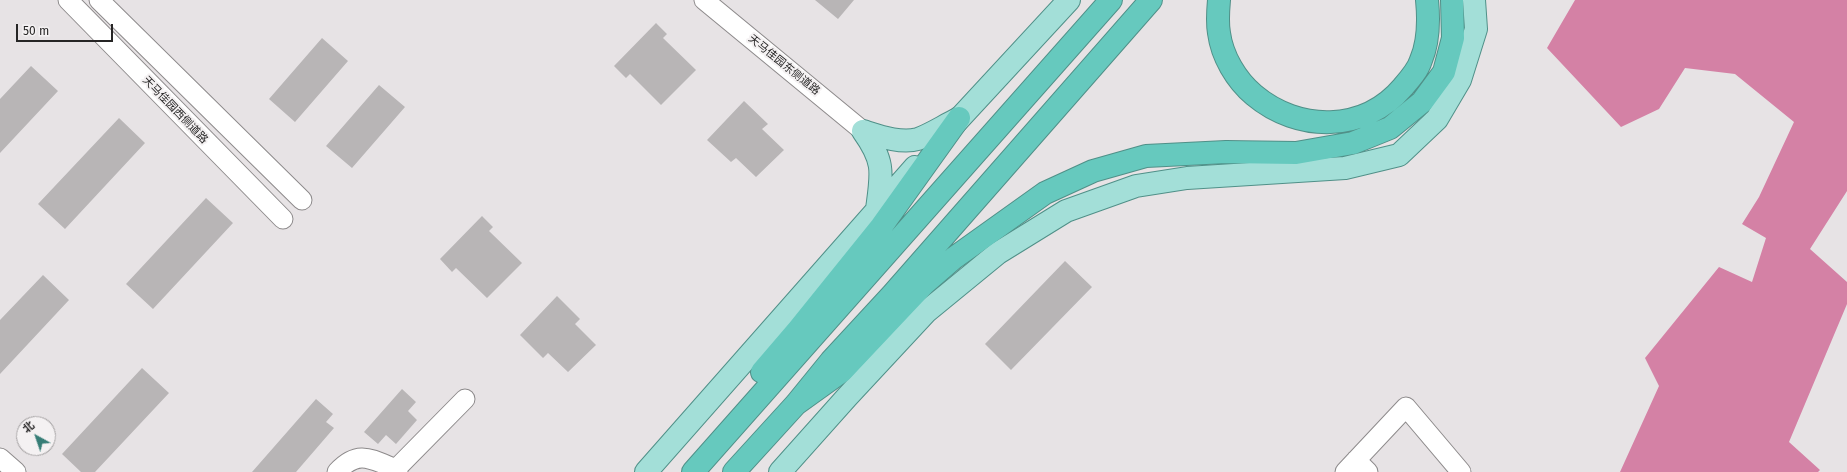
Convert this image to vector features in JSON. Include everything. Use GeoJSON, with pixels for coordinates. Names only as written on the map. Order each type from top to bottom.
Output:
{"type":"FeatureCollection","features":[{"type":"Feature","properties":{"kind":"highway"},"geometry":{"type":"LineString","coordinates":[[693,472],[1111,0]]}},
{"type":"Feature","properties":{"kind":"highway"},"geometry":{"type":"LineString","coordinates":[[836,366],[892,295],[1151,0]]}},
{"type":"Feature","properties":{"kind":"highway"},"geometry":{"type":"LineString","coordinates":[[1219,0],[1219,34],[1234,74],[1248,90],[1276,111],[1306,121],[1339,122],[1358,118],[1376,109],[1394,96],[1411,77],[1421,60],[1428,36],[1427,0]]}},
{"type":"Feature","properties":{"kind":"highway"},"geometry":{"type":"LineString","coordinates":[[734,472],[796,404],[924,284],[954,258],[1045,193],[1093,171],[1146,156],[1226,152],[1296,153],[1353,143],[1390,128],[1422,102],[1444,72],[1453,38],[1452,0]]}},
{"type":"Feature","properties":{"kind":"highway"},"geometry":{"type":"LineString","coordinates":[[680,472],[959,118]]}},
{"type":"Feature","properties":{"kind":"main road"},"geometry":{"type":"LineString","coordinates":[[863,131],[901,140],[918,139],[959,118],[1069,0]]}},
{"type":"Feature","properties":{"kind":"main road"},"geometry":{"type":"LineString","coordinates":[[780,472],[926,312],[998,252],[1066,211],[1136,186],[1187,178],[1345,168],[1399,155],[1437,119],[1460,80],[1476,29],[1474,0]]}},
{"type":"Feature","properties":{"kind":"main road"},"geometry":{"type":"LineString","coordinates":[[646,472],[781,318],[879,218],[882,176],[880,162],[875,148],[863,131]]}},
{"type":"Feature","properties":{"kind":"main road"},"geometry":{"type":"LineString","coordinates":[[907,333],[957,269],[994,228]]}},
{"type":"Feature","properties":{"kind":"street","name":"天马佳园西侧道路"},"geometry":{"type":"LineString","coordinates":[[68,0],[283,219]]}},
{"type":"Feature","properties":{"kind":"street"},"geometry":{"type":"LineString","coordinates":[[100,0],[302,200]]}},
{"type":"Feature","properties":{"kind":"street","name":"天马佳园东侧道路"},"geometry":{"type":"LineString","coordinates":[[704,0],[863,131]]}},
{"type":"Feature","properties":{"kind":"street"},"geometry":{"type":"LineString","coordinates":[[337,472],[345,463],[364,457],[397,470],[465,399]]}},
{"type":"Feature","properties":{"kind":"street"},"geometry":{"type":"LineString","coordinates":[[1356,468],[1406,407],[1461,472]]}},
{"type":"Feature","properties":{"kind":"shaded area"},"geometry":{"type":"Polygon","coordinates":[[[1575,0],[1847,0],[1847,191],[1810,249],[1847,282],[1847,304],[1789,442],[1820,470],[1818,472],[1620,472],[1659,386],[1645,358],[1719,267],[1752,282],[1766,238],[1742,224],[1759,197],[1794,122],[1735,74],[1685,68],[1659,109],[1621,127],[1547,48],[1575,0]]]}},
{"type":"Feature","properties":{"kind":"building"},"geometry":{"type":"Polygon","coordinates":[[[815,0],[854,0],[838,19],[815,0]]]}},
{"type":"Feature","properties":{"kind":"building"},"geometry":{"type":"Polygon","coordinates":[[[656,23],[667,34],[663,38],[696,70],[661,105],[630,74],[626,78],[614,66],[656,23]]]}},
{"type":"Feature","properties":{"kind":"building"},"geometry":{"type":"Polygon","coordinates":[[[322,38],[348,61],[295,122],[269,99],[322,38]]]}},
{"type":"Feature","properties":{"kind":"building"},"geometry":{"type":"Polygon","coordinates":[[[31,66],[58,91],[0,153],[0,99],[31,66]]]}},
{"type":"Feature","properties":{"kind":"building"},"geometry":{"type":"Polygon","coordinates":[[[379,85],[405,107],[352,168],[326,146],[379,85]]]}},
{"type":"Feature","properties":{"kind":"building"},"geometry":{"type":"Polygon","coordinates":[[[744,101],[768,124],[762,129],[784,150],[756,177],[736,158],[731,162],[707,140],[744,101]]]}},
{"type":"Feature","properties":{"kind":"building"},"geometry":{"type":"Polygon","coordinates":[[[119,118],[145,143],[65,229],[38,204],[119,118]]]}},
{"type":"Feature","properties":{"kind":"building"},"geometry":{"type":"Polygon","coordinates":[[[206,198],[233,223],[153,309],[126,284],[206,198]]]}},
{"type":"Feature","properties":{"kind":"building"},"geometry":{"type":"Polygon","coordinates":[[[482,216],[493,227],[489,231],[522,263],[487,298],[456,268],[452,272],[440,259],[482,216]]]}},
{"type":"Feature","properties":{"kind":"building"},"geometry":{"type":"Polygon","coordinates":[[[1065,261],[1092,287],[1011,370],[985,344],[1065,261]]]}},
{"type":"Feature","properties":{"kind":"building"},"geometry":{"type":"Polygon","coordinates":[[[43,275],[69,300],[0,374],[0,320],[43,275]]]}},
{"type":"Feature","properties":{"kind":"building"},"geometry":{"type":"Polygon","coordinates":[[[557,296],[580,319],[575,324],[596,345],[568,372],[548,353],[543,358],[520,335],[557,296]]]}},
{"type":"Feature","properties":{"kind":"building"},"geometry":{"type":"Polygon","coordinates":[[[142,368],[169,393],[95,472],[81,472],[62,454],[142,368]]]}},
{"type":"Feature","properties":{"kind":"building"},"geometry":{"type":"Polygon","coordinates":[[[402,389],[416,402],[408,411],[417,420],[396,444],[386,435],[378,444],[364,432],[402,389]]]}},
{"type":"Feature","properties":{"kind":"building"},"geometry":{"type":"Polygon","coordinates":[[[316,399],[333,414],[326,422],[334,428],[296,472],[252,472],[316,399]]]}}]}
